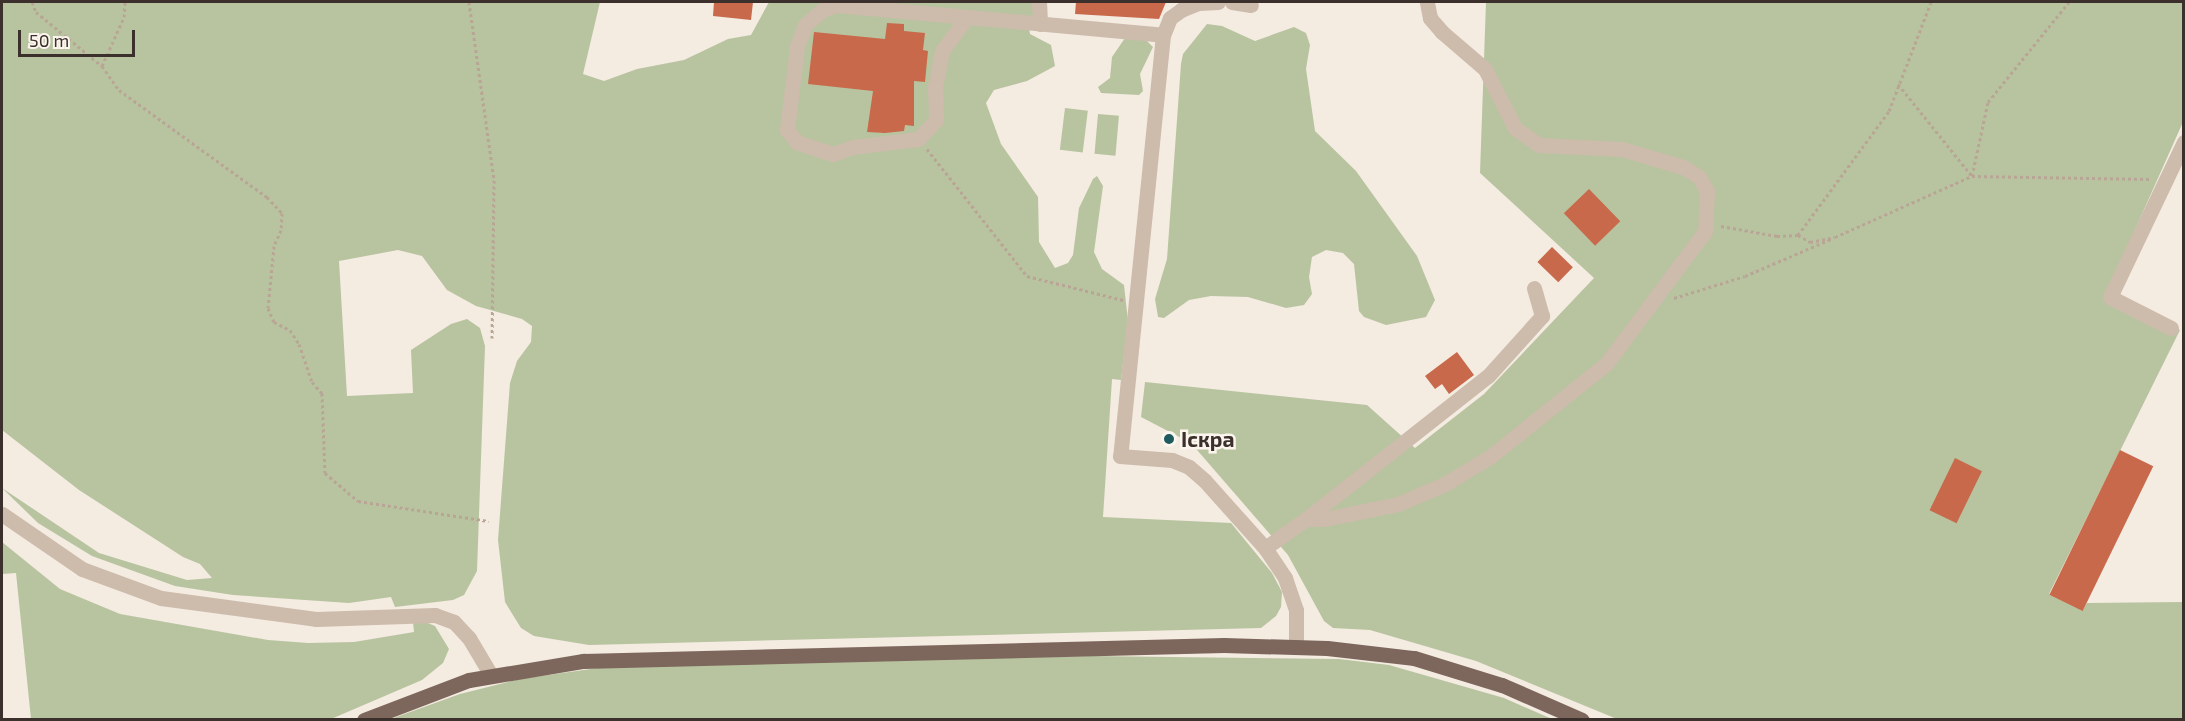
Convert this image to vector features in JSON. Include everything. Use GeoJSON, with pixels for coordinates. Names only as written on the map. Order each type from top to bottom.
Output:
{"type":"FeatureCollection","features":[{"type":"Feature","properties":{"kind":"main road"},"geometry":{"type":"LineString","coordinates":[[364,720],[419,696],[491,675],[583,661],[657,657],[1296,646],[1373,652],[1441,665],[1502,685],[1582,720]]}},
{"type":"Feature","properties":{"kind":"street"},"geometry":{"type":"LineString","coordinates":[[1039,2],[1040,24]]}},
{"type":"Feature","properties":{"kind":"street"},"geometry":{"type":"LineString","coordinates":[[1218,2],[1198,3],[1181,10],[1170,18],[1163,34],[1133,303],[1120,456],[1172,460],[1189,467],[1265,548],[1285,578],[1296,610],[1296,646]]}},
{"type":"Feature","properties":{"kind":"street"},"geometry":{"type":"LineString","coordinates":[[1232,2],[1251,6]]}},
{"type":"Feature","properties":{"kind":"street"},"geometry":{"type":"LineString","coordinates":[[1306,519],[1325,519],[1398,504],[1470,470],[1606,364],[1705,231],[1707,190],[1699,177],[1683,167],[1622,149],[1539,145],[1515,128],[1485,69],[1442,32],[1430,18],[1427,2]]}},
{"type":"Feature","properties":{"kind":"street"},"geometry":{"type":"LineString","coordinates":[[967,17],[942,51],[935,88],[936,120],[918,139],[853,147],[833,154],[797,142],[787,130],[797,46],[805,25],[822,10],[836,5],[1163,34]]}},
{"type":"Feature","properties":{"kind":"street"},"geometry":{"type":"LineString","coordinates":[[2171,328],[2110,297],[2163,180],[2184,142]]}},
{"type":"Feature","properties":{"kind":"street"},"geometry":{"type":"LineString","coordinates":[[1265,548],[1306,519],[1488,376],[1542,316],[1534,288]]}},
{"type":"Feature","properties":{"kind":"street"},"geometry":{"type":"LineString","coordinates":[[2,514],[82,569],[161,598],[316,619],[435,615],[454,622],[491,675]]}},
{"type":"Feature","properties":{"kind":"path"},"geometry":{"type":"LineString","coordinates":[[32,2],[36,12],[102,66],[119,90],[267,197],[282,213],[281,230],[274,246],[268,308],[274,322],[290,330],[299,344],[312,382],[322,393],[325,473],[358,501],[488,521]]}},
{"type":"Feature","properties":{"kind":"path"},"geometry":{"type":"LineString","coordinates":[[102,66],[124,17],[125,2]]}},
{"type":"Feature","properties":{"kind":"path"},"geometry":{"type":"LineString","coordinates":[[469,2],[494,180],[492,338]]}},
{"type":"Feature","properties":{"kind":"path"},"geometry":{"type":"LineString","coordinates":[[1798,235],[1889,111],[1931,2]]}},
{"type":"Feature","properties":{"kind":"path"},"geometry":{"type":"LineString","coordinates":[[1972,176],[1988,102],[2069,2]]}},
{"type":"Feature","properties":{"kind":"path"},"geometry":{"type":"LineString","coordinates":[[1898,84],[1972,176]]}},
{"type":"Feature","properties":{"kind":"path"},"geometry":{"type":"LineString","coordinates":[[918,139],[1027,276],[1133,303]]}},
{"type":"Feature","properties":{"kind":"path"},"geometry":{"type":"LineString","coordinates":[[1650,305],[1745,276],[1972,176],[2163,180]]}},
{"type":"Feature","properties":{"kind":"path"},"geometry":{"type":"LineString","coordinates":[[1705,231],[1721,225],[1777,236],[1798,235],[1810,242],[1835,237]]}},
{"type":"Feature","properties":{"kind":"green space"},"geometry":{"type":"Polygon","coordinates":[[[2,2],[600,2],[583,74],[604,81],[637,69],[684,60],[728,39],[751,35],[769,2],[1044,2],[1029,28],[1030,34],[1051,45],[1055,66],[1027,81],[994,90],[986,103],[1001,144],[1038,197],[1039,242],[1055,268],[1068,263],[1073,255],[1079,208],[1093,179],[1097,176],[1103,186],[1094,252],[1102,269],[1124,285],[1128,321],[1121,380],[1112,379],[1103,517],[1231,523],[1272,573],[1282,592],[1281,607],[1276,616],[1261,628],[589,645],[534,636],[521,628],[505,602],[498,540],[510,383],[517,361],[531,342],[532,326],[522,319],[476,306],[447,290],[422,256],[398,250],[339,261],[347,396],[413,393],[411,350],[451,324],[467,319],[480,328],[485,346],[477,571],[464,595],[453,600],[395,607],[391,597],[349,603],[233,595],[175,586],[92,556],[38,523],[2,488],[99,553],[187,580],[212,578],[200,564],[183,557],[79,490],[2,430],[2,2]]]}},
{"type":"Feature","properties":{"kind":"green space"},"geometry":{"type":"Polygon","coordinates":[[[1486,2],[2183,2],[2183,122],[2105,297],[2180,330],[2049,594],[2083,610],[2087,603],[2183,602],[2183,719],[1617,719],[1476,661],[1370,630],[1333,628],[1324,621],[1288,555],[1191,443],[1141,417],[1145,382],[1367,405],[1415,448],[1484,394],[1594,278],[1480,173],[1486,2]]]}},
{"type":"Feature","properties":{"kind":"green space"},"geometry":{"type":"Polygon","coordinates":[[[1207,24],[1222,26],[1255,41],[1294,27],[1306,33],[1310,45],[1306,69],[1315,131],[1356,171],[1417,256],[1435,300],[1426,317],[1386,325],[1364,317],[1359,311],[1354,264],[1343,253],[1326,250],[1312,257],[1309,277],[1312,294],[1304,305],[1286,308],[1248,297],[1211,296],[1189,300],[1164,318],[1158,317],[1155,299],[1167,259],[1181,64],[1183,54],[1207,24]]]}},
{"type":"Feature","properties":{"kind":"green space"},"geometry":{"type":"Polygon","coordinates":[[[1125,38],[1146,40],[1153,47],[1140,74],[1143,91],[1139,95],[1101,93],[1098,87],[1110,78],[1112,57],[1125,38]]]}},
{"type":"Feature","properties":{"kind":"green space"},"geometry":{"type":"Polygon","coordinates":[[[1065,108],[1088,111],[1083,152],[1060,150],[1065,108]]]}},
{"type":"Feature","properties":{"kind":"green space"},"geometry":{"type":"Polygon","coordinates":[[[1098,114],[1119,116],[1115,156],[1095,154],[1098,114]]]}},
{"type":"Feature","properties":{"kind":"green space"},"geometry":{"type":"Polygon","coordinates":[[[2,542],[60,589],[120,614],[268,640],[308,643],[354,642],[414,632],[413,622],[423,621],[435,626],[449,649],[443,663],[422,680],[331,719],[31,719],[16,573],[2,574],[2,542]]]}},
{"type":"Feature","properties":{"kind":"green space"},"geometry":{"type":"Polygon","coordinates":[[[1092,656],[1339,659],[1389,665],[1504,698],[1552,719],[388,720],[460,694],[520,679],[612,666],[1092,656]]]}},
{"type":"Feature","properties":{"kind":"building"},"geometry":{"type":"Polygon","coordinates":[[[714,2],[753,2],[751,20],[713,16],[714,2]]]}},
{"type":"Feature","properties":{"kind":"building"},"geometry":{"type":"Polygon","coordinates":[[[1076,2],[1166,2],[1159,19],[1075,14],[1076,2]]]}},
{"type":"Feature","properties":{"kind":"building"},"geometry":{"type":"Polygon","coordinates":[[[887,23],[904,24],[904,31],[925,33],[923,50],[928,51],[925,82],[914,81],[914,126],[905,125],[904,131],[867,132],[873,91],[808,84],[814,32],[885,39],[887,23]]]}},
{"type":"Feature","properties":{"kind":"building"},"geometry":{"type":"Polygon","coordinates":[[[1589,189],[1620,221],[1595,246],[1564,213],[1589,189]]]}},
{"type":"Feature","properties":{"kind":"building"},"geometry":{"type":"Polygon","coordinates":[[[1552,247],[1573,267],[1558,282],[1537,262],[1552,247]]]}},
{"type":"Feature","properties":{"kind":"building"},"geometry":{"type":"Polygon","coordinates":[[[1457,352],[1474,375],[1449,394],[1442,384],[1435,389],[1425,376],[1457,352]]]}},
{"type":"Feature","properties":{"kind":"building"},"geometry":{"type":"Polygon","coordinates":[[[2120,450],[2153,466],[2083,611],[2049,595],[2120,450]]]}},
{"type":"Feature","properties":{"kind":"building"},"geometry":{"type":"Polygon","coordinates":[[[1955,458],[1982,471],[1957,523],[1930,510],[1955,458]]]}},
{"type":"Feature","properties":{"kind":"place","name":"Іскра"},"geometry":{"type":"Point","coordinates":[1169,439]}}]}
